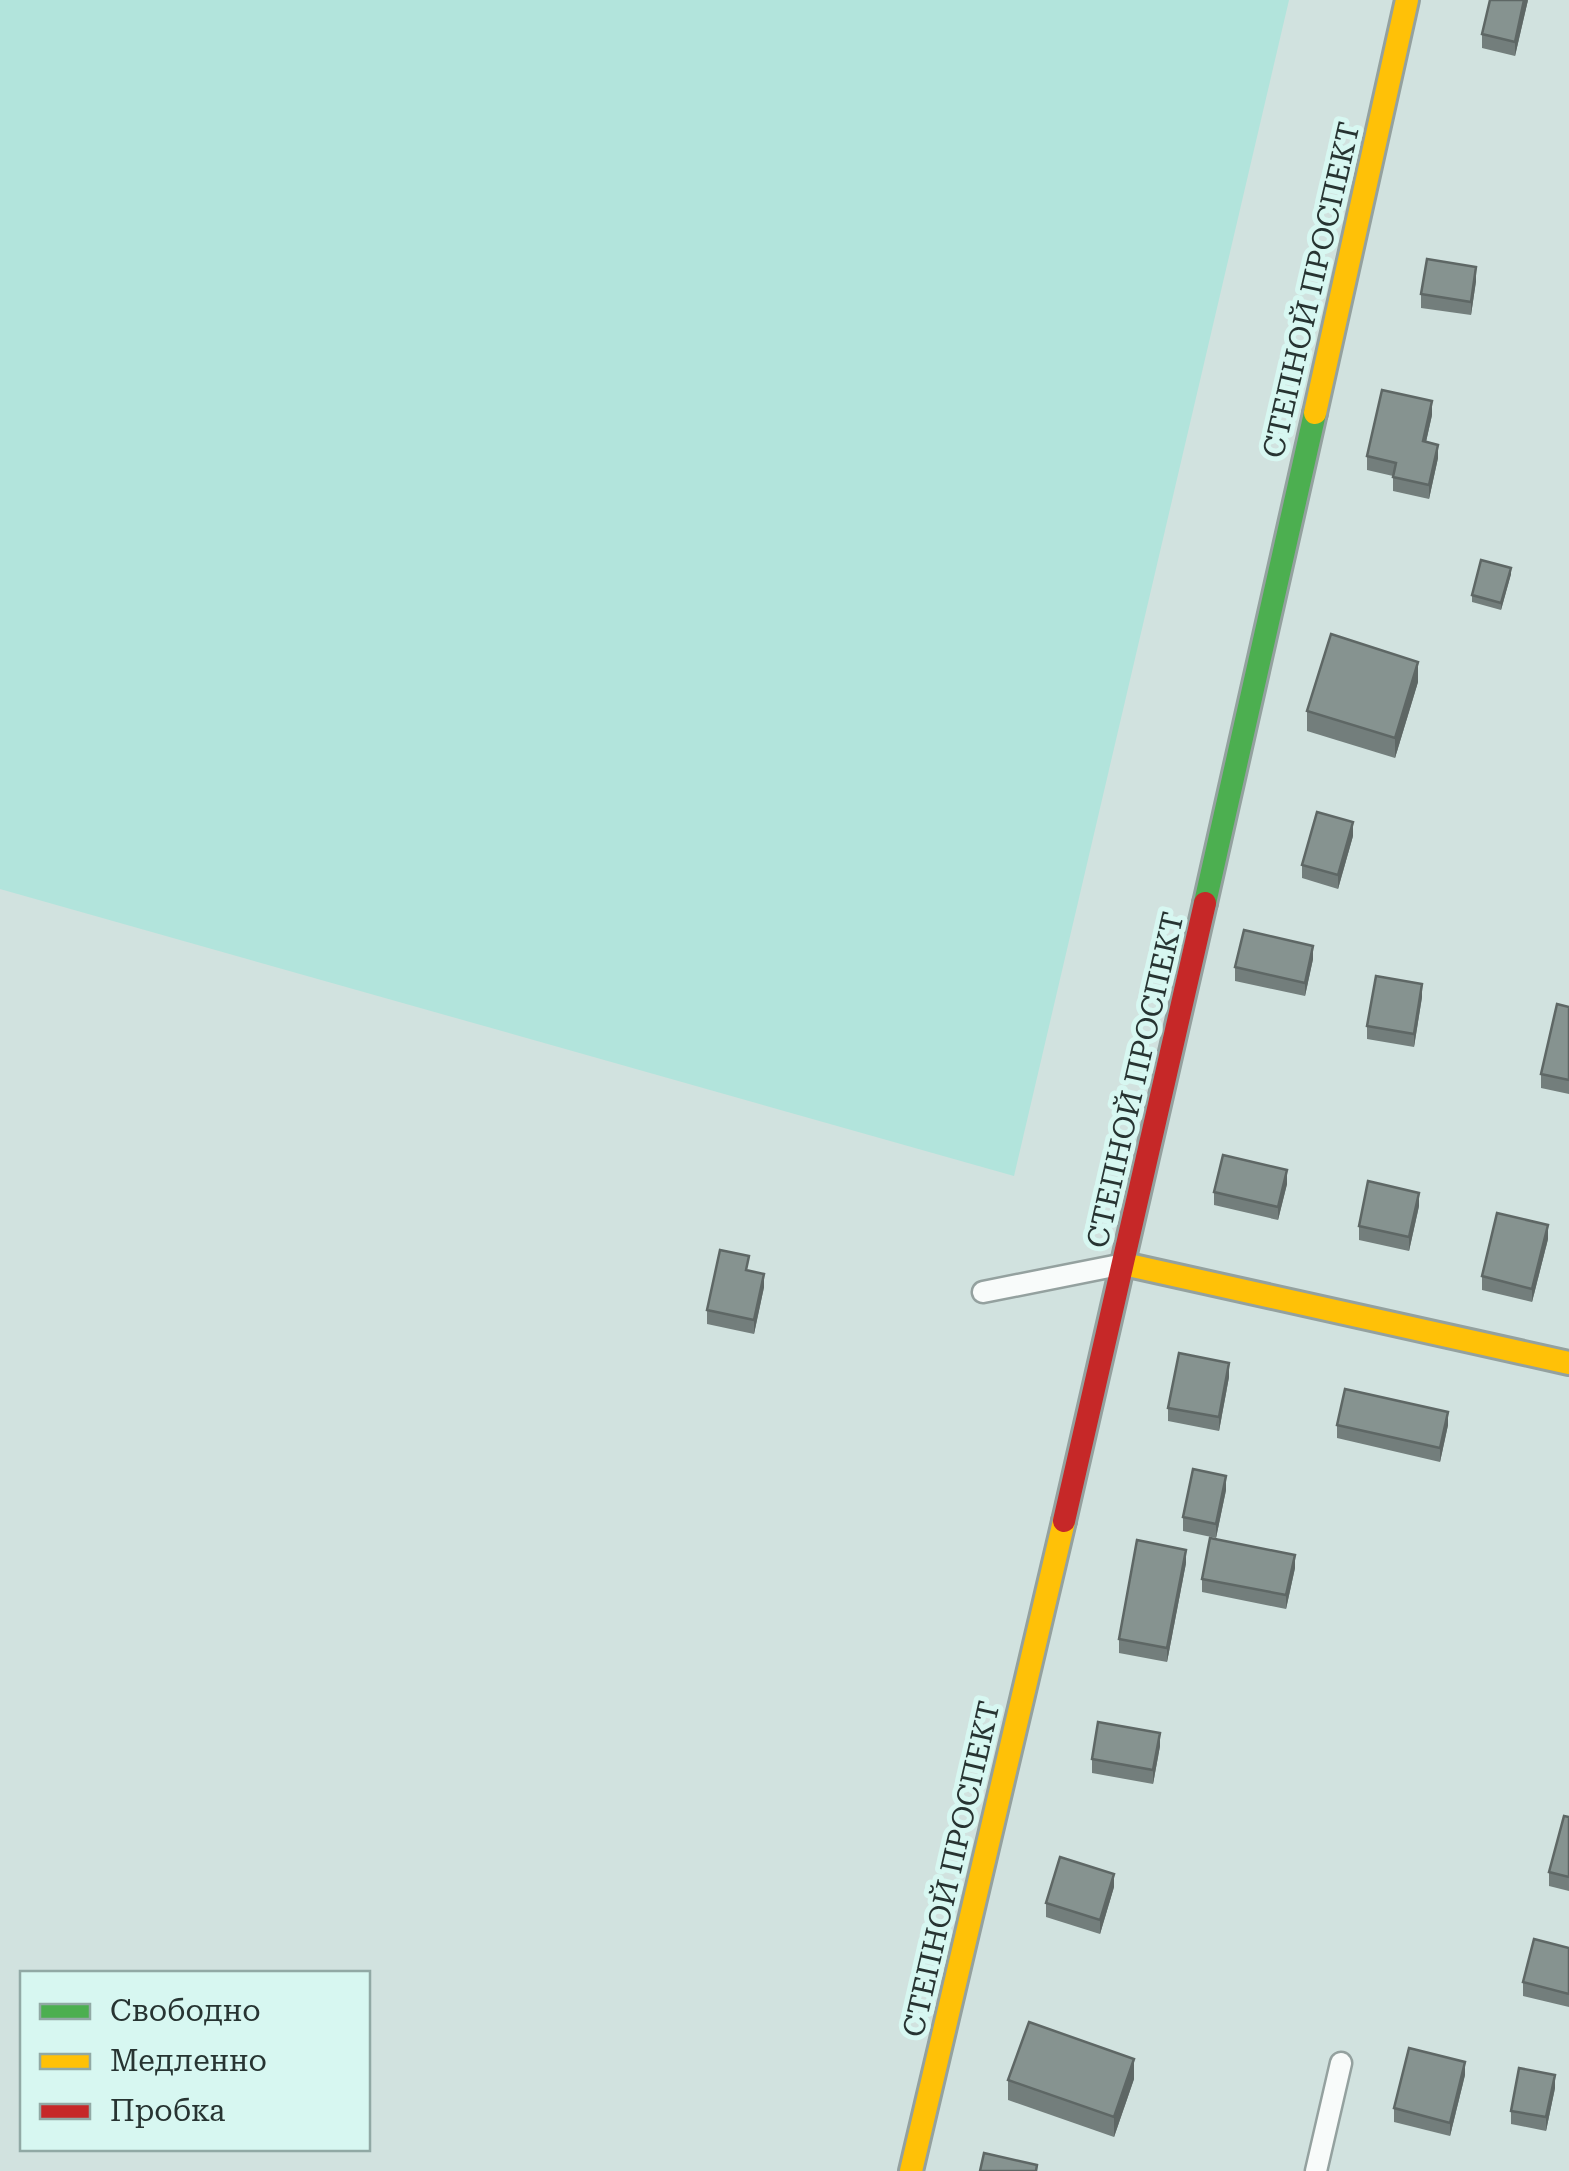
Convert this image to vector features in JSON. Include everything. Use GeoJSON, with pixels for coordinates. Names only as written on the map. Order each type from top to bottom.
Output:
{"type":"FeatureCollection","features":[{"type":"Feature","properties":{"kind":"street","name":"СТЕПНОЙ ПРОСПЕКТ"},"geometry":{"type":"LineString","coordinates":[[911,2171],[1124,1264],[1407,0]]}},
{"type":"Feature","properties":{"kind":"street"},"geometry":{"type":"LineString","coordinates":[[1124,1264],[1569,1364]]}},
{"type":"Feature","properties":{"kind":"lane"},"geometry":{"type":"LineString","coordinates":[[983,1292],[1124,1264]]}},
{"type":"Feature","properties":{"kind":"lane"},"geometry":{"type":"LineString","coordinates":[[1316,2171],[1342,2062]]}},
{"type":"Feature","properties":{"kind":"green space"},"geometry":{"type":"Polygon","coordinates":[[[0,0],[1289,0],[1014,1176],[0,889],[0,0]]]}},
{"type":"Feature","properties":{"kind":"building"},"geometry":{"type":"Polygon","coordinates":[[[1490,0],[1524,0],[1515,42],[1482,34],[1490,0]]]}},
{"type":"Feature","properties":{"kind":"building"},"geometry":{"type":"Polygon","coordinates":[[[1427,259],[1476,267],[1471,302],[1421,294],[1427,259]]]}},
{"type":"Feature","properties":{"kind":"building"},"geometry":{"type":"Polygon","coordinates":[[[1382,390],[1432,401],[1423,441],[1438,445],[1429,485],[1393,477],[1396,463],[1367,456],[1382,390]]]}},
{"type":"Feature","properties":{"kind":"building"},"geometry":{"type":"Polygon","coordinates":[[[1481,560],[1511,568],[1501,603],[1472,595],[1481,560]]]}},
{"type":"Feature","properties":{"kind":"building"},"geometry":{"type":"Polygon","coordinates":[[[1331,634],[1418,662],[1395,738],[1307,711],[1331,634]]]}},
{"type":"Feature","properties":{"kind":"building"},"geometry":{"type":"Polygon","coordinates":[[[1317,812],[1353,822],[1338,875],[1302,865],[1317,812]]]}},
{"type":"Feature","properties":{"kind":"building"},"geometry":{"type":"Polygon","coordinates":[[[1244,930],[1313,946],[1305,983],[1235,967],[1244,930]]]}},
{"type":"Feature","properties":{"kind":"building"},"geometry":{"type":"Polygon","coordinates":[[[1376,976],[1422,984],[1414,1034],[1367,1026],[1376,976]]]}},
{"type":"Feature","properties":{"kind":"building"},"geometry":{"type":"Polygon","coordinates":[[[1557,1004],[1569,1007],[1569,1080],[1541,1074],[1557,1004]]]}},
{"type":"Feature","properties":{"kind":"building"},"geometry":{"type":"Polygon","coordinates":[[[1223,1155],[1287,1170],[1278,1207],[1214,1192],[1223,1155]]]}},
{"type":"Feature","properties":{"kind":"building"},"geometry":{"type":"Polygon","coordinates":[[[1368,1181],[1419,1193],[1409,1237],[1359,1226],[1368,1181]]]}},
{"type":"Feature","properties":{"kind":"building"},"geometry":{"type":"Polygon","coordinates":[[[1497,1213],[1548,1225],[1532,1289],[1482,1276],[1497,1213]]]}},
{"type":"Feature","properties":{"kind":"building"},"geometry":{"type":"Polygon","coordinates":[[[720,1250],[749,1256],[746,1270],[764,1274],[754,1320],[707,1310],[720,1250]]]}},
{"type":"Feature","properties":{"kind":"building"},"geometry":{"type":"Polygon","coordinates":[[[1179,1353],[1229,1363],[1219,1417],[1168,1408],[1179,1353]]]}},
{"type":"Feature","properties":{"kind":"building"},"geometry":{"type":"Polygon","coordinates":[[[1345,1389],[1448,1412],[1440,1448],[1337,1425],[1345,1389]]]}},
{"type":"Feature","properties":{"kind":"building"},"geometry":{"type":"Polygon","coordinates":[[[1193,1469],[1226,1476],[1216,1524],[1183,1517],[1193,1469]]]}},
{"type":"Feature","properties":{"kind":"building"},"geometry":{"type":"Polygon","coordinates":[[[1210,1538],[1295,1555],[1286,1595],[1202,1579],[1210,1538]]]}},
{"type":"Feature","properties":{"kind":"building"},"geometry":{"type":"Polygon","coordinates":[[[1137,1540],[1186,1550],[1167,1648],[1119,1639],[1137,1540]]]}},
{"type":"Feature","properties":{"kind":"building"},"geometry":{"type":"Polygon","coordinates":[[[1098,1722],[1160,1733],[1153,1770],[1092,1759],[1098,1722]]]}},
{"type":"Feature","properties":{"kind":"building"},"geometry":{"type":"Polygon","coordinates":[[[1564,1816],[1569,1817],[1569,1877],[1549,1872],[1564,1816]]]}},
{"type":"Feature","properties":{"kind":"building"},"geometry":{"type":"Polygon","coordinates":[[[1060,1857],[1114,1874],[1100,1920],[1046,1903],[1060,1857]]]}},
{"type":"Feature","properties":{"kind":"building"},"geometry":{"type":"Polygon","coordinates":[[[1534,1939],[1569,1948],[1569,1994],[1523,1982],[1534,1939]]]}},
{"type":"Feature","properties":{"kind":"building"},"geometry":{"type":"Polygon","coordinates":[[[1029,2022],[1134,2059],[1114,2117],[1008,2080],[1029,2022]]]}},
{"type":"Feature","properties":{"kind":"building"},"geometry":{"type":"Polygon","coordinates":[[[1409,2048],[1465,2062],[1450,2123],[1394,2108],[1409,2048]]]}},
{"type":"Feature","properties":{"kind":"building"},"geometry":{"type":"Polygon","coordinates":[[[1519,2068],[1555,2075],[1546,2117],[1511,2111],[1519,2068]]]}},
{"type":"Feature","properties":{"kind":"building"},"geometry":{"type":"Polygon","coordinates":[[[984,2153],[1037,2165],[1036,2171],[980,2171],[984,2153]]]}},
{"type":"Feature","properties":{"kind":"traffic: fast"},"geometry":{"type":"LineString","coordinates":[[1205,903],[1315,413]]}},
{"type":"Feature","properties":{"kind":"traffic: slow"},"geometry":{"type":"LineString","coordinates":[[1315,413],[1407,0]]}},
{"type":"Feature","properties":{"kind":"traffic: slow"},"geometry":{"type":"LineString","coordinates":[[1124,1264],[1569,1363]]}},
{"type":"Feature","properties":{"kind":"traffic: slow"},"geometry":{"type":"LineString","coordinates":[[911,2171],[1064,1521]]}},
{"type":"Feature","properties":{"kind":"traffic: jam"},"geometry":{"type":"LineString","coordinates":[[1064,1521],[1205,903]]}}]}
